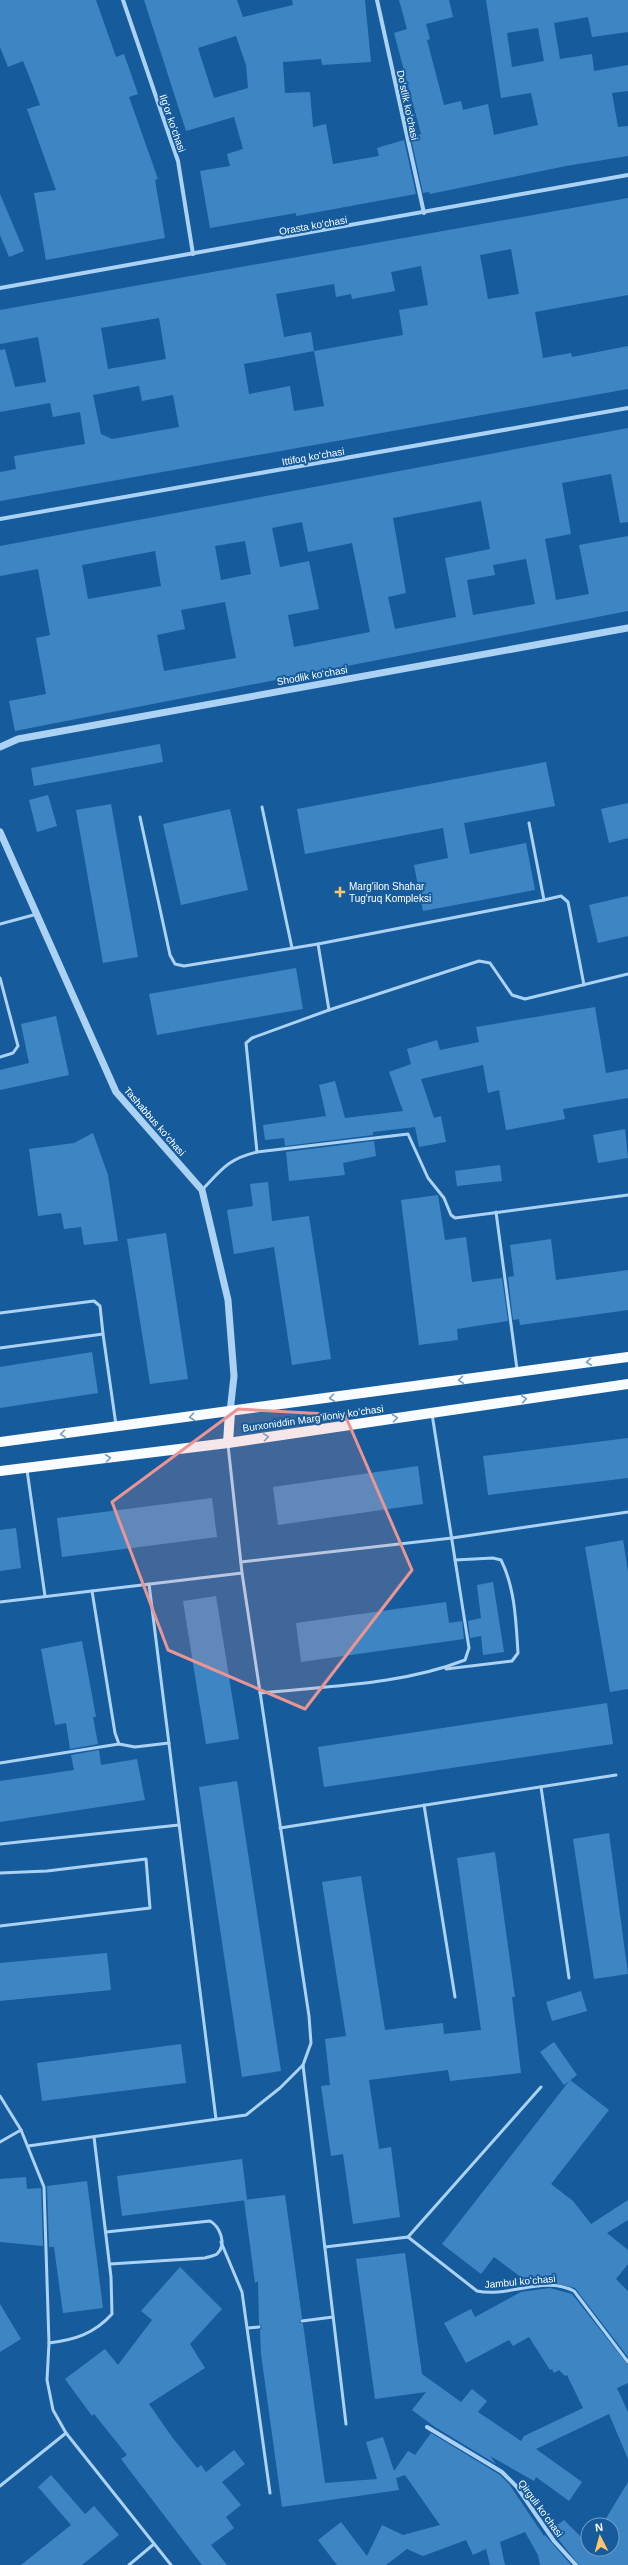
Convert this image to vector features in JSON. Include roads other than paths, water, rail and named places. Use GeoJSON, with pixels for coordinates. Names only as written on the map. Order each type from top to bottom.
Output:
{"type":"FeatureCollection","features":[{"type":"Feature","properties":{"kind":"main road","name":"Burxoniddin Marg’iloniy ko’chasi"},"geometry":{"type":"LineString","coordinates":[[0,1442],[628,1357]]}},
{"type":"Feature","properties":{"kind":"main road","name":"Burxoniddin Marg’iloniy ko’chasi"},"geometry":{"type":"LineString","coordinates":[[0,1471],[228,1443],[628,1384]]}},
{"type":"Feature","properties":{"kind":"main road"},"geometry":{"type":"LineString","coordinates":[[228,1443],[230,1412]]}},
{"type":"Feature","properties":{"kind":"street","name":"Ilgʻor koʻchasi"},"geometry":{"type":"LineString","coordinates":[[123,0],[178,161],[193,254]]}},
{"type":"Feature","properties":{"kind":"street","name":"Doʻstlik koʻchasi"},"geometry":{"type":"LineString","coordinates":[[376,0],[424,213]]}},
{"type":"Feature","properties":{"kind":"street","name":"Orasta koʻchasi"},"geometry":{"type":"LineString","coordinates":[[0,287],[424,213],[628,175]]}},
{"type":"Feature","properties":{"kind":"street","name":"Ittifoq koʻchasi"},"geometry":{"type":"LineString","coordinates":[[0,519],[628,408]]}},
{"type":"Feature","properties":{"kind":"street","name":"Shodlik koʻchasi"},"geometry":{"type":"LineString","coordinates":[[0,747],[18,739],[628,628]]}},
{"type":"Feature","properties":{"kind":"street","name":"Tashabbus koʻchasi"},"geometry":{"type":"LineString","coordinates":[[0,832],[116,1092],[202,1190],[228,1300],[234,1376],[230,1412]]}},
{"type":"Feature","properties":{"kind":"street","name":"Qirguli koʻchasi"},"geometry":{"type":"LineString","coordinates":[[427,2427],[502,2472],[517,2487],[554,2541],[576,2565]]}},
{"type":"Feature","properties":{"kind":"lane"},"geometry":{"type":"LineString","coordinates":[[262,807],[292,948]]}},
{"type":"Feature","properties":{"kind":"lane"},"geometry":{"type":"LineString","coordinates":[[140,817],[170,955],[176,964],[184,966],[318,944],[561,896],[568,902],[584,985]]}},
{"type":"Feature","properties":{"kind":"lane"},"geometry":{"type":"LineString","coordinates":[[529,823],[544,900]]}},
{"type":"Feature","properties":{"kind":"lane"},"geometry":{"type":"LineString","coordinates":[[0,924],[36,914]]}},
{"type":"Feature","properties":{"kind":"lane"},"geometry":{"type":"LineString","coordinates":[[318,944],[329,1010]]}},
{"type":"Feature","properties":{"kind":"lane"},"geometry":{"type":"LineString","coordinates":[[257,1152],[246,1043],[252,1038],[329,1010],[479,961],[490,963],[512,995],[525,999],[628,974]]}},
{"type":"Feature","properties":{"kind":"lane"},"geometry":{"type":"LineString","coordinates":[[0,978],[18,1046],[13,1053],[0,1057]]}},
{"type":"Feature","properties":{"kind":"lane"},"geometry":{"type":"LineString","coordinates":[[202,1190],[227,1164],[238,1157],[257,1152],[408,1134],[428,1178],[444,1198],[451,1216],[455,1218],[628,1195]]}},
{"type":"Feature","properties":{"kind":"lane"},"geometry":{"type":"LineString","coordinates":[[496,1212],[517,1372]]}},
{"type":"Feature","properties":{"kind":"lane"},"geometry":{"type":"LineString","coordinates":[[0,1313],[94,1301],[100,1306],[116,1427]]}},
{"type":"Feature","properties":{"kind":"lane"},"geometry":{"type":"LineString","coordinates":[[0,1348],[104,1334]]}},
{"type":"Feature","properties":{"kind":"lane"},"geometry":{"type":"LineString","coordinates":[[432,1413],[469,1648],[465,1660],[441,1669]]}},
{"type":"Feature","properties":{"kind":"lane"},"geometry":{"type":"LineString","coordinates":[[28,2146],[246,2115],[280,2088],[303,2065],[311,2043],[309,2016],[242,1573],[228,1443]]}},
{"type":"Feature","properties":{"kind":"lane"},"geometry":{"type":"LineString","coordinates":[[26,1468],[45,1596]]}},
{"type":"Feature","properties":{"kind":"lane"},"geometry":{"type":"LineString","coordinates":[[241,1562],[452,1538],[628,1512]]}},
{"type":"Feature","properties":{"kind":"lane"},"geometry":{"type":"LineString","coordinates":[[260,1693],[407,1677],[441,1669],[512,1661],[518,1653],[512,1592],[509,1577],[501,1560],[493,1558],[455,1560]]}},
{"type":"Feature","properties":{"kind":"lane"},"geometry":{"type":"LineString","coordinates":[[0,1602],[242,1573]]}},
{"type":"Feature","properties":{"kind":"lane"},"geometry":{"type":"LineString","coordinates":[[149,1584],[216,2119]]}},
{"type":"Feature","properties":{"kind":"lane"},"geometry":{"type":"LineString","coordinates":[[92,1591],[115,1733],[119,1744]]}},
{"type":"Feature","properties":{"kind":"lane"},"geometry":{"type":"LineString","coordinates":[[0,1763],[119,1744],[135,1747],[169,1744]]}},
{"type":"Feature","properties":{"kind":"lane"},"geometry":{"type":"LineString","coordinates":[[280,1828],[616,1775]]}},
{"type":"Feature","properties":{"kind":"lane"},"geometry":{"type":"LineString","coordinates":[[541,1787],[569,1978]]}},
{"type":"Feature","properties":{"kind":"lane"},"geometry":{"type":"LineString","coordinates":[[424,1806],[455,1997]]}},
{"type":"Feature","properties":{"kind":"lane"},"geometry":{"type":"LineString","coordinates":[[0,1844],[180,1825]]}},
{"type":"Feature","properties":{"kind":"lane"},"geometry":{"type":"LineString","coordinates":[[0,1873],[47,1871],[146,1859],[150,1908],[0,1926]]}},
{"type":"Feature","properties":{"kind":"lane"},"geometry":{"type":"LineString","coordinates":[[303,2065],[346,2424]]}},
{"type":"Feature","properties":{"kind":"lane"},"geometry":{"type":"LineString","coordinates":[[325,2247],[408,2237],[541,2087]]}},
{"type":"Feature","properties":{"kind":"lane"},"geometry":{"type":"LineString","coordinates":[[0,2096],[21,2130],[44,2188],[49,2343],[48,2388],[53,2410],[66,2432],[171,2565]]}},
{"type":"Feature","properties":{"kind":"lane"},"geometry":{"type":"LineString","coordinates":[[0,2142],[21,2130]]}},
{"type":"Feature","properties":{"kind":"lane"},"geometry":{"type":"LineString","coordinates":[[49,2343],[77,2339],[91,2332],[112,2314],[114,2306],[94,2137]]}},
{"type":"Feature","properties":{"kind":"lane"},"geometry":{"type":"LineString","coordinates":[[106,2232],[210,2221],[217,2226],[221,2242],[242,2292],[270,2492]]}},
{"type":"Feature","properties":{"kind":"lane","name":"Jambul koʻchasi"},"geometry":{"type":"LineString","coordinates":[[408,2237],[476,2291],[487,2294],[530,2287],[564,2286],[574,2291],[628,2362]]}},
{"type":"Feature","properties":{"kind":"lane"},"geometry":{"type":"LineString","coordinates":[[110,2264],[205,2258],[217,2254],[221,2242]]}},
{"type":"Feature","properties":{"kind":"lane"},"geometry":{"type":"LineString","coordinates":[[302,2321],[333,2317]]}},
{"type":"Feature","properties":{"kind":"lane"},"geometry":{"type":"LineString","coordinates":[[248,2328],[259,2327]]}},
{"type":"Feature","properties":{"kind":"lane"},"geometry":{"type":"LineString","coordinates":[[0,2486],[66,2432]]}},
{"type":"Feature","properties":{"kind":"lane"},"geometry":{"type":"LineString","coordinates":[[129,2565],[154,2544]]}},
{"type":"Feature","properties":{"kind":"place","name":"Marg'ilon Shahar Tug'ruq Kompleksi"},"geometry":{"type":"Point","coordinates":[340,892]}}]}
